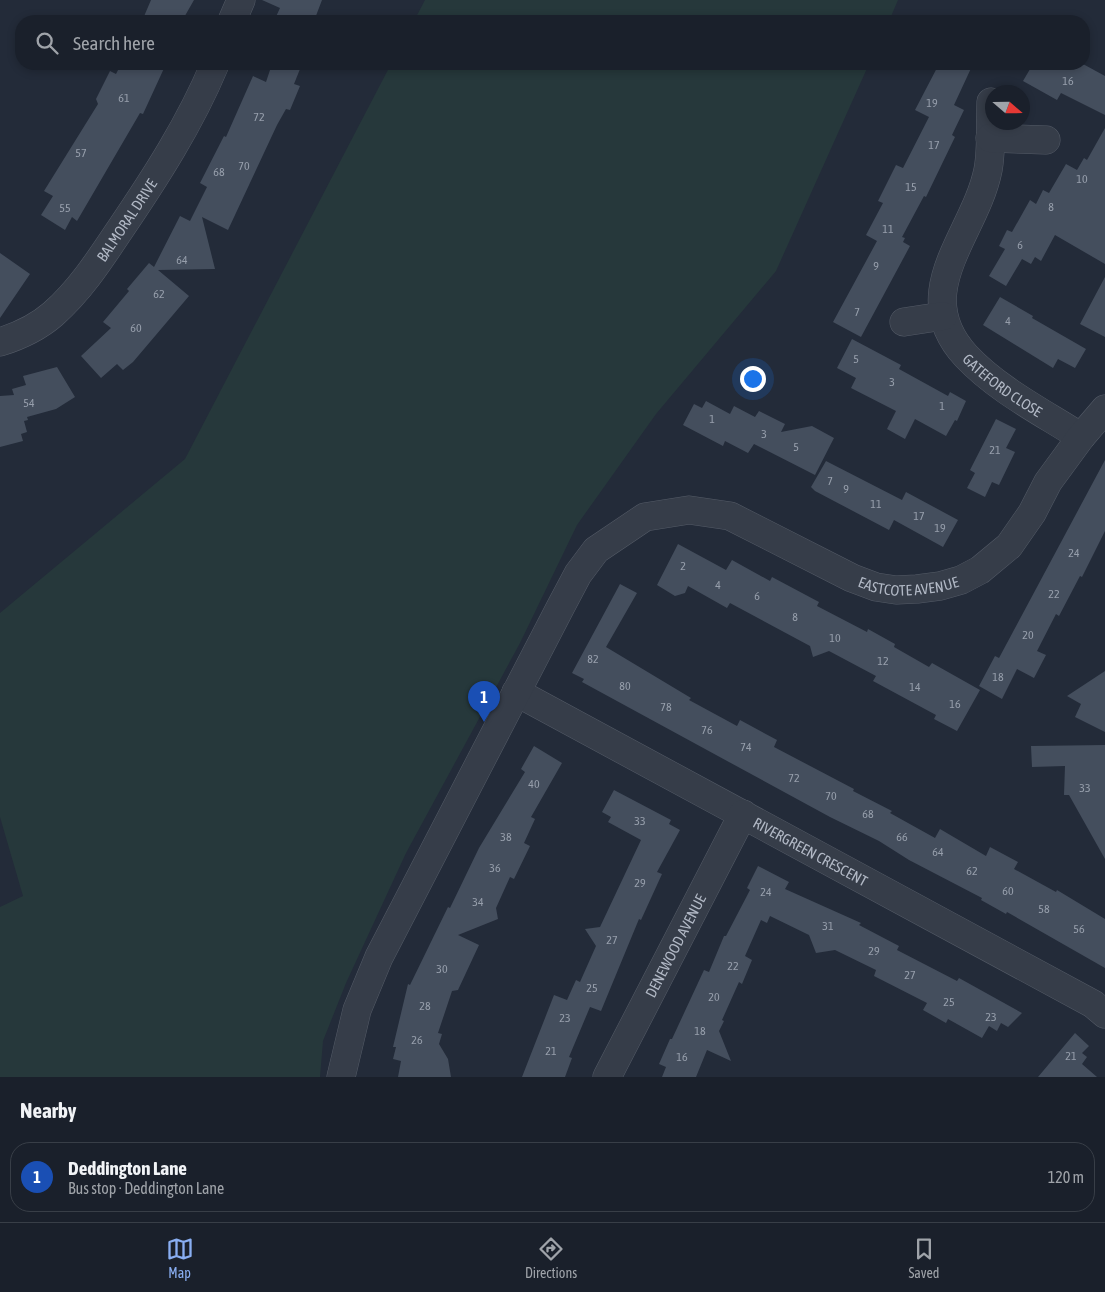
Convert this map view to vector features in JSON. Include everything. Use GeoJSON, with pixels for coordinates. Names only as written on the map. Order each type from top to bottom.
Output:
{"type":"FeatureCollection","features":[{"type":"Feature","properties":{"kind":"street"},"geometry":{"type":"LineString","coordinates":[[235,15],[241,0]]}},
{"type":"Feature","properties":{"kind":"street","name":"BALMORAL DRIVE"},"geometry":{"type":"LineString","coordinates":[[0,342],[26,333],[52,316],[80,288],[161,168],[190,120],[212,70]]}},
{"type":"Feature","properties":{"kind":"street","name":"GATEFORD CLOSE"},"geometry":{"type":"LineString","coordinates":[[990,130],[988,170],[976,205],[950,258],[944,278],[944,316],[952,336],[966,355],[986,374],[1081,437]]}},
{"type":"Feature","properties":{"kind":"street"},"geometry":{"type":"LineString","coordinates":[[990,138],[1046,140]]}},
{"type":"Feature","properties":{"kind":"street"},"geometry":{"type":"LineString","coordinates":[[904,322],[944,316]]}},
{"type":"Feature","properties":{"kind":"street","name":"EASTCOTE AVENUE"},"geometry":{"type":"LineString","coordinates":[[516,692],[578,574],[596,550],[645,517],[689,510],[730,516],[852,578],[876,587],[896,590],[940,586],[980,570],[1008,546],[1032,513],[1048,482],[1081,437],[1105,409]]}},
{"type":"Feature","properties":{"kind":"street"},"geometry":{"type":"LineString","coordinates":[[341,1077],[357,1010],[379,956],[516,692]]}},
{"type":"Feature","properties":{"kind":"street","name":"RIVERGREEN CRESCENT"},"geometry":{"type":"LineString","coordinates":[[516,692],[1093,1004],[1105,1014]]}},
{"type":"Feature","properties":{"kind":"street","name":"DENEWOOD AVENUE"},"geometry":{"type":"LineString","coordinates":[[607,1077],[743,814]]}},
{"type":"Feature","properties":{"kind":"shaded area"},"geometry":{"type":"Polygon","coordinates":[[[425,0],[898,0],[892,15],[417,15],[425,0]]]}},
{"type":"Feature","properties":{"kind":"shaded area"},"geometry":{"type":"Polygon","coordinates":[[[388,70],[866,70],[776,271],[656,414],[577,525],[520,643],[406,853],[346,983],[323,1041],[320,1077],[0,1077],[0,907],[23,896],[0,817],[0,613],[185,459],[388,70]]]}},
{"type":"Feature","properties":{"kind":"building"},"geometry":{"type":"Polygon","coordinates":[[[151,0],[194,0],[185,15],[145,15],[151,0]]]}},
{"type":"Feature","properties":{"kind":"building"},"geometry":{"type":"Polygon","coordinates":[[[262,0],[322,0],[316,15],[277,15],[280,8],[262,0]]]}},
{"type":"Feature","properties":{"kind":"building"},"geometry":{"type":"Polygon","coordinates":[[[1090,68],[1105,76],[1105,115],[1061,93],[1057,100],[1023,81],[1029,70],[1090,70],[1090,68]]]}},
{"type":"Feature","properties":{"kind":"building"},"geometry":{"type":"Polygon","coordinates":[[[118,70],[163,70],[143,114],[140,113],[77,221],[72,217],[65,230],[41,215],[53,196],[44,191],[98,104],[96,99],[110,71],[116,74],[118,70]]]}},
{"type":"Feature","properties":{"kind":"building"},"geometry":{"type":"Polygon","coordinates":[[[270,70],[300,70],[294,84],[300,86],[290,110],[286,109],[277,125],[228,230],[202,217],[215,269],[158,270],[189,296],[133,362],[123,370],[117,364],[101,378],[81,356],[111,328],[103,322],[149,263],[154,267],[180,216],[190,221],[207,187],[200,183],[224,136],[226,137],[253,76],[266,82],[270,70]]]}},
{"type":"Feature","properties":{"kind":"building"},"geometry":{"type":"Polygon","coordinates":[[[936,70],[970,70],[954,105],[964,110],[952,135],[955,137],[926,197],[924,196],[902,237],[905,238],[903,242],[910,246],[861,337],[833,322],[877,241],[866,235],[883,203],[878,201],[896,165],[903,168],[929,117],[915,110],[936,70]]]}},
{"type":"Feature","properties":{"kind":"building"},"geometry":{"type":"Polygon","coordinates":[[[1105,128],[1105,264],[1055,235],[1041,261],[1035,257],[1031,264],[1022,259],[1006,286],[989,276],[1005,249],[999,246],[1007,230],[1012,232],[1030,200],[1036,204],[1043,190],[1049,193],[1066,164],[1077,170],[1084,158],[1087,160],[1105,128]]]}},
{"type":"Feature","properties":{"kind":"building"},"geometry":{"type":"Polygon","coordinates":[[[0,253],[30,274],[0,318],[0,253]]]}},
{"type":"Feature","properties":{"kind":"building"},"geometry":{"type":"Polygon","coordinates":[[[1105,277],[1105,337],[1080,324],[1105,277]]]}},
{"type":"Feature","properties":{"kind":"building"},"geometry":{"type":"Polygon","coordinates":[[[1000,297],[1086,349],[1075,368],[1058,359],[1053,368],[983,325],[1000,297]]]}},
{"type":"Feature","properties":{"kind":"building"},"geometry":{"type":"Polygon","coordinates":[[[852,339],[901,365],[899,369],[948,396],[950,392],[966,401],[957,421],[955,420],[946,436],[915,419],[905,439],[887,429],[896,411],[851,388],[856,378],[837,368],[852,339]]]}},
{"type":"Feature","properties":{"kind":"building"},"geometry":{"type":"Polygon","coordinates":[[[57,367],[75,397],[56,409],[27,417],[28,420],[24,421],[27,432],[21,434],[23,441],[0,447],[0,396],[14,395],[12,389],[26,385],[23,376],[57,367]]]}},
{"type":"Feature","properties":{"kind":"building"},"geometry":{"type":"Polygon","coordinates":[[[706,401],[730,414],[734,406],[755,417],[759,411],[785,424],[781,432],[812,426],[834,438],[815,475],[754,444],[748,453],[725,441],[723,446],[683,425],[694,404],[702,408],[706,401]]]}},
{"type":"Feature","properties":{"kind":"building"},"geometry":{"type":"Polygon","coordinates":[[[996,419],[1016,429],[1006,448],[1015,452],[999,485],[992,482],[985,497],[967,488],[975,473],[970,470],[996,419]]]}},
{"type":"Feature","properties":{"kind":"building"},"geometry":{"type":"Polygon","coordinates":[[[1105,460],[1105,531],[1082,577],[1080,576],[1059,616],[1056,614],[1037,651],[1046,655],[1034,678],[1017,669],[1002,699],[979,686],[995,656],[999,658],[1105,460]]]}},
{"type":"Feature","properties":{"kind":"building"},"geometry":{"type":"Polygon","coordinates":[[[826,461],[902,500],[906,492],[958,520],[943,547],[894,520],[889,530],[815,491],[811,487],[826,461]]]}},
{"type":"Feature","properties":{"kind":"building"},"geometry":{"type":"Polygon","coordinates":[[[678,544],[726,570],[732,560],[770,581],[772,577],[819,602],[817,606],[867,632],[868,629],[895,644],[894,647],[929,667],[932,663],[980,690],[957,731],[934,719],[936,715],[873,681],[876,676],[829,651],[813,657],[810,646],[730,603],[727,608],[688,586],[685,593],[675,596],[657,585],[678,544]]]}},
{"type":"Feature","properties":{"kind":"building"},"geometry":{"type":"Polygon","coordinates":[[[620,584],[637,593],[606,647],[691,698],[689,700],[737,726],[740,720],[777,740],[774,747],[854,789],[853,791],[892,811],[890,813],[935,838],[940,829],[986,856],[990,847],[1018,862],[1014,869],[1056,892],[1057,890],[1105,919],[1105,968],[1007,912],[1006,914],[981,900],[982,898],[909,860],[879,841],[830,817],[582,682],[584,679],[572,673],[620,584]]]}},
{"type":"Feature","properties":{"kind":"building"},"geometry":{"type":"Polygon","coordinates":[[[1105,671],[1105,732],[1075,717],[1081,704],[1067,696],[1105,671]]]}},
{"type":"Feature","properties":{"kind":"building"},"geometry":{"type":"Polygon","coordinates":[[[1105,745],[1105,859],[1069,795],[1064,795],[1065,766],[1032,767],[1031,746],[1105,745]]]}},
{"type":"Feature","properties":{"kind":"building"},"geometry":{"type":"Polygon","coordinates":[[[534,746],[562,763],[531,817],[535,819],[524,843],[530,846],[514,879],[510,877],[496,908],[498,919],[458,935],[479,945],[458,990],[452,991],[438,1033],[442,1034],[439,1044],[448,1059],[451,1077],[398,1077],[401,1061],[393,1059],[396,1047],[393,1047],[408,984],[410,985],[479,848],[525,772],[521,769],[534,746]]]}},
{"type":"Feature","properties":{"kind":"building"},"geometry":{"type":"Polygon","coordinates":[[[614,790],[671,820],[669,824],[680,830],[657,872],[662,874],[641,920],[639,919],[601,1011],[590,1007],[569,1057],[572,1058],[565,1077],[522,1077],[554,995],[567,1000],[576,980],[580,982],[596,946],[585,929],[600,927],[641,840],[608,822],[611,817],[602,812],[614,790]]]}},
{"type":"Feature","properties":{"kind":"building"},"geometry":{"type":"Polygon","coordinates":[[[758,866],[789,882],[785,889],[861,923],[859,925],[899,946],[897,950],[957,981],[959,978],[1022,1013],[1008,1027],[1001,1023],[997,1031],[989,1026],[982,1038],[948,1019],[946,1023],[923,1010],[927,1003],[874,976],[876,970],[835,950],[816,953],[809,935],[770,916],[767,923],[761,920],[745,956],[752,960],[742,984],[739,982],[719,1031],[731,1061],[707,1050],[696,1077],[662,1077],[666,1067],[659,1064],[670,1039],[672,1039],[704,970],[709,972],[724,936],[726,936],[750,890],[747,888],[758,866]]]}},
{"type":"Feature","properties":{"kind":"building"},"geometry":{"type":"Polygon","coordinates":[[[1075,1033],[1089,1046],[1082,1053],[1087,1057],[1082,1064],[1097,1077],[1038,1077],[1075,1033]]]}},
{"type":"Feature","properties":{"kind":"place","name":"Deddington Lane"},"geometry":{"type":"Point","coordinates":[484,722]}}]}
